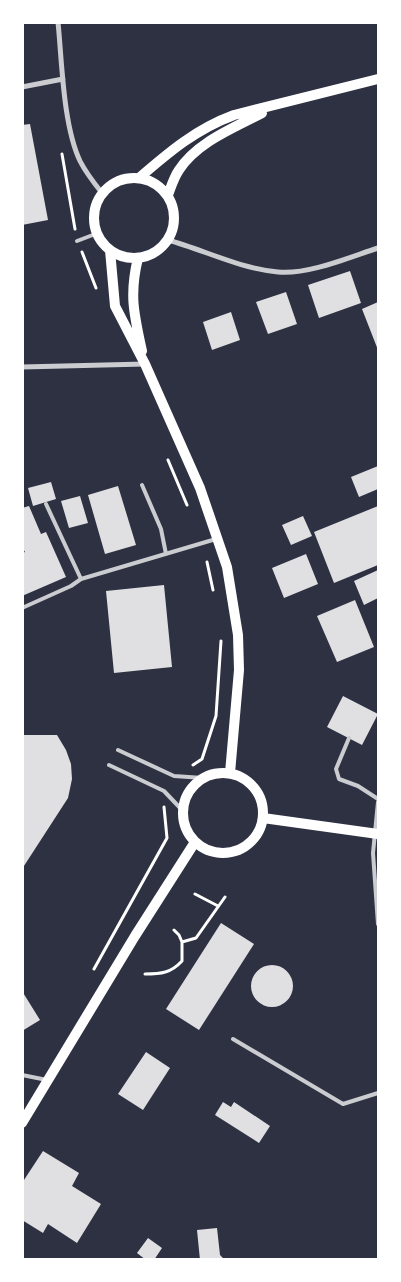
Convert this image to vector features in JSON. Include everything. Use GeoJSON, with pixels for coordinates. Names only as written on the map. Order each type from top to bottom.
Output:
{"type":"FeatureCollection","features":[{"type":"Feature","properties":{"kind":"main road"},"geometry":{"type":"LineString","coordinates":[[139,178],[171,150],[212,124],[234,115],[378,79]]}},
{"type":"Feature","properties":{"kind":"main road"},"geometry":{"type":"LineString","coordinates":[[168,195],[179,171],[188,158],[217,137],[275,106]]}},
{"type":"Feature","properties":{"kind":"main road"},"geometry":{"type":"LineString","coordinates":[[125,178],[139,178],[155,183],[168,195],[174,209],[174,225],[168,240],[160,249],[150,255],[138,258],[124,257],[110,250],[100,239],[94,223],[95,208],[102,193],[112,184],[125,178]]}},
{"type":"Feature","properties":{"kind":"main road"},"geometry":{"type":"LineString","coordinates":[[110,250],[115,306],[145,364],[200,488],[218,538],[233,597],[238,635],[237,706],[230,773]]}},
{"type":"Feature","properties":{"kind":"main road"},"geometry":{"type":"LineString","coordinates":[[138,258],[132,281],[132,295],[145,364]]}},
{"type":"Feature","properties":{"kind":"main road"},"geometry":{"type":"LineString","coordinates":[[216,773],[230,773],[244,778],[256,789],[262,803],[263,818],[257,835],[244,847],[228,853],[210,851],[195,842],[186,828],[183,811],[188,792],[203,778],[216,773]]}},
{"type":"Feature","properties":{"kind":"main road"},"geometry":{"type":"LineString","coordinates":[[263,818],[376,833]]}},
{"type":"Feature","properties":{"kind":"main road"},"geometry":{"type":"LineString","coordinates":[[22,1123],[135,936],[195,842]]}},
{"type":"Feature","properties":{"kind":"street"},"geometry":{"type":"LineString","coordinates":[[58,22],[69,121],[80,160],[102,193]]}},
{"type":"Feature","properties":{"kind":"street"},"geometry":{"type":"LineString","coordinates":[[22,87],[63,79]]}},
{"type":"Feature","properties":{"kind":"street"},"geometry":{"type":"LineString","coordinates":[[168,240],[235,262],[279,273],[309,269],[378,248]]}},
{"type":"Feature","properties":{"kind":"street"},"geometry":{"type":"LineString","coordinates":[[22,367],[145,364]]}},
{"type":"Feature","properties":{"kind":"lane"},"geometry":{"type":"LineString","coordinates":[[77,241],[98,233]]}},
{"type":"Feature","properties":{"kind":"lane"},"geometry":{"type":"LineString","coordinates":[[142,485],[160,529],[166,554]]}},
{"type":"Feature","properties":{"kind":"lane"},"geometry":{"type":"LineString","coordinates":[[46,504],[81,579]]}},
{"type":"Feature","properties":{"kind":"lane"},"geometry":{"type":"LineString","coordinates":[[22,608],[71,586],[81,579],[218,538]]}},
{"type":"Feature","properties":{"kind":"lane"},"geometry":{"type":"LineString","coordinates":[[350,738],[336,768],[338,779],[358,786],[378,801],[373,853],[378,924]]}},
{"type":"Feature","properties":{"kind":"lane"},"geometry":{"type":"LineString","coordinates":[[118,750],[174,776],[203,778]]}},
{"type":"Feature","properties":{"kind":"lane"},"geometry":{"type":"LineString","coordinates":[[108,765],[164,791],[183,811]]}},
{"type":"Feature","properties":{"kind":"lane"},"geometry":{"type":"LineString","coordinates":[[233,1039],[344,1104],[378,1092]]}},
{"type":"Feature","properties":{"kind":"lane"},"geometry":{"type":"LineString","coordinates":[[22,1075],[48,1080]]}},
{"type":"Feature","properties":{"kind":"path"},"geometry":{"type":"LineString","coordinates":[[61,148],[77,241],[99,294]]}},
{"type":"Feature","properties":{"kind":"path"},"geometry":{"type":"LineString","coordinates":[[166,454],[188,507]]}},
{"type":"Feature","properties":{"kind":"path"},"geometry":{"type":"LineString","coordinates":[[203,543],[214,596]]}},
{"type":"Feature","properties":{"kind":"path"},"geometry":{"type":"LineString","coordinates":[[174,776],[202,759],[216,716],[221,631]]}},
{"type":"Feature","properties":{"kind":"path"},"geometry":{"type":"LineString","coordinates":[[90,977],[167,838],[163,816],[164,791]]}},
{"type":"Feature","properties":{"kind":"path"},"geometry":{"type":"LineString","coordinates":[[195,894],[218,906]]}},
{"type":"Feature","properties":{"kind":"path"},"geometry":{"type":"LineString","coordinates":[[182,942],[196,938],[224,897]]}},
{"type":"Feature","properties":{"kind":"path"},"geometry":{"type":"LineString","coordinates":[[146,974],[162,974],[175,969],[182,961],[182,942],[174,930]]}},
{"type":"Feature","properties":{"kind":"building"},"geometry":{"type":"Polygon","coordinates":[[[30,124],[48,220],[22,225],[22,125],[30,124]]]}},
{"type":"Feature","properties":{"kind":"building"},"geometry":{"type":"Polygon","coordinates":[[[350,271],[361,303],[319,318],[308,285],[350,271]]]}},
{"type":"Feature","properties":{"kind":"building"},"geometry":{"type":"Polygon","coordinates":[[[286,292],[297,324],[268,334],[256,302],[286,292]]]}},
{"type":"Feature","properties":{"kind":"building"},"geometry":{"type":"Polygon","coordinates":[[[378,302],[378,350],[362,309],[378,302]]]}},
{"type":"Feature","properties":{"kind":"building"},"geometry":{"type":"Polygon","coordinates":[[[231,312],[240,340],[212,350],[203,322],[231,312]]]}},
{"type":"Feature","properties":{"kind":"building"},"geometry":{"type":"Polygon","coordinates":[[[378,466],[378,489],[359,497],[351,477],[378,466]]]}},
{"type":"Feature","properties":{"kind":"building"},"geometry":{"type":"Polygon","coordinates":[[[51,482],[56,499],[33,506],[28,488],[51,482]]]}},
{"type":"Feature","properties":{"kind":"building"},"geometry":{"type":"Polygon","coordinates":[[[118,486],[136,545],[105,554],[88,495],[118,486]]]}},
{"type":"Feature","properties":{"kind":"building"},"geometry":{"type":"Polygon","coordinates":[[[80,496],[88,523],[69,528],[61,501],[80,496]]]}},
{"type":"Feature","properties":{"kind":"building"},"geometry":{"type":"Polygon","coordinates":[[[29,506],[41,534],[46,532],[66,577],[22,596],[22,553],[25,552],[22,547],[22,508],[29,506]]]}},
{"type":"Feature","properties":{"kind":"building"},"geometry":{"type":"Polygon","coordinates":[[[378,506],[378,565],[334,583],[314,532],[378,506]]]}},
{"type":"Feature","properties":{"kind":"building"},"geometry":{"type":"Polygon","coordinates":[[[303,516],[312,536],[291,545],[282,525],[303,516]]]}},
{"type":"Feature","properties":{"kind":"building"},"geometry":{"type":"Polygon","coordinates":[[[306,554],[318,584],[284,598],[272,568],[306,554]]]}},
{"type":"Feature","properties":{"kind":"building"},"geometry":{"type":"Polygon","coordinates":[[[378,570],[378,598],[364,605],[354,581],[378,570]]]}},
{"type":"Feature","properties":{"kind":"building"},"geometry":{"type":"Polygon","coordinates":[[[164,585],[172,667],[114,673],[106,591],[164,585]]]}},
{"type":"Feature","properties":{"kind":"building"},"geometry":{"type":"Polygon","coordinates":[[[355,600],[374,647],[337,662],[317,616],[355,600]]]}},
{"type":"Feature","properties":{"kind":"building"},"geometry":{"type":"Polygon","coordinates":[[[343,696],[378,714],[362,745],[327,727],[343,696]]]}},
{"type":"Feature","properties":{"kind":"building"},"geometry":{"type":"Polygon","coordinates":[[[22,735],[57,735],[66,750],[71,764],[72,779],[68,798],[22,869],[22,735]]]}},
{"type":"Feature","properties":{"kind":"building"},"geometry":{"type":"Polygon","coordinates":[[[221,923],[254,944],[199,1030],[166,1009],[221,923]]]}},
{"type":"Feature","properties":{"kind":"building"},"geometry":{"type":"Polygon","coordinates":[[[276,965],[284,968],[290,974],[293,986],[290,998],[284,1004],[268,1007],[260,1004],[254,998],[251,982],[254,974],[260,968],[276,965]]]}},
{"type":"Feature","properties":{"kind":"building"},"geometry":{"type":"Polygon","coordinates":[[[22,991],[40,1020],[22,1031],[22,991]]]}},
{"type":"Feature","properties":{"kind":"building"},"geometry":{"type":"Polygon","coordinates":[[[146,1052],[170,1068],[143,1110],[118,1094],[146,1052]]]}},
{"type":"Feature","properties":{"kind":"building"},"geometry":{"type":"Polygon","coordinates":[[[223,1102],[231,1107],[234,1102],[270,1126],[259,1143],[215,1115],[223,1102]]]}},
{"type":"Feature","properties":{"kind":"building"},"geometry":{"type":"Polygon","coordinates":[[[43,1151],[79,1173],[72,1186],[101,1204],[77,1243],[48,1224],[43,1233],[22,1220],[22,1183],[43,1151]]]}},
{"type":"Feature","properties":{"kind":"building"},"geometry":{"type":"Polygon","coordinates":[[[217,1228],[220,1255],[225,1260],[200,1260],[197,1230],[217,1228]]]}},
{"type":"Feature","properties":{"kind":"building"},"geometry":{"type":"Polygon","coordinates":[[[148,1238],[162,1248],[154,1260],[146,1260],[137,1253],[148,1238]]]}}]}
